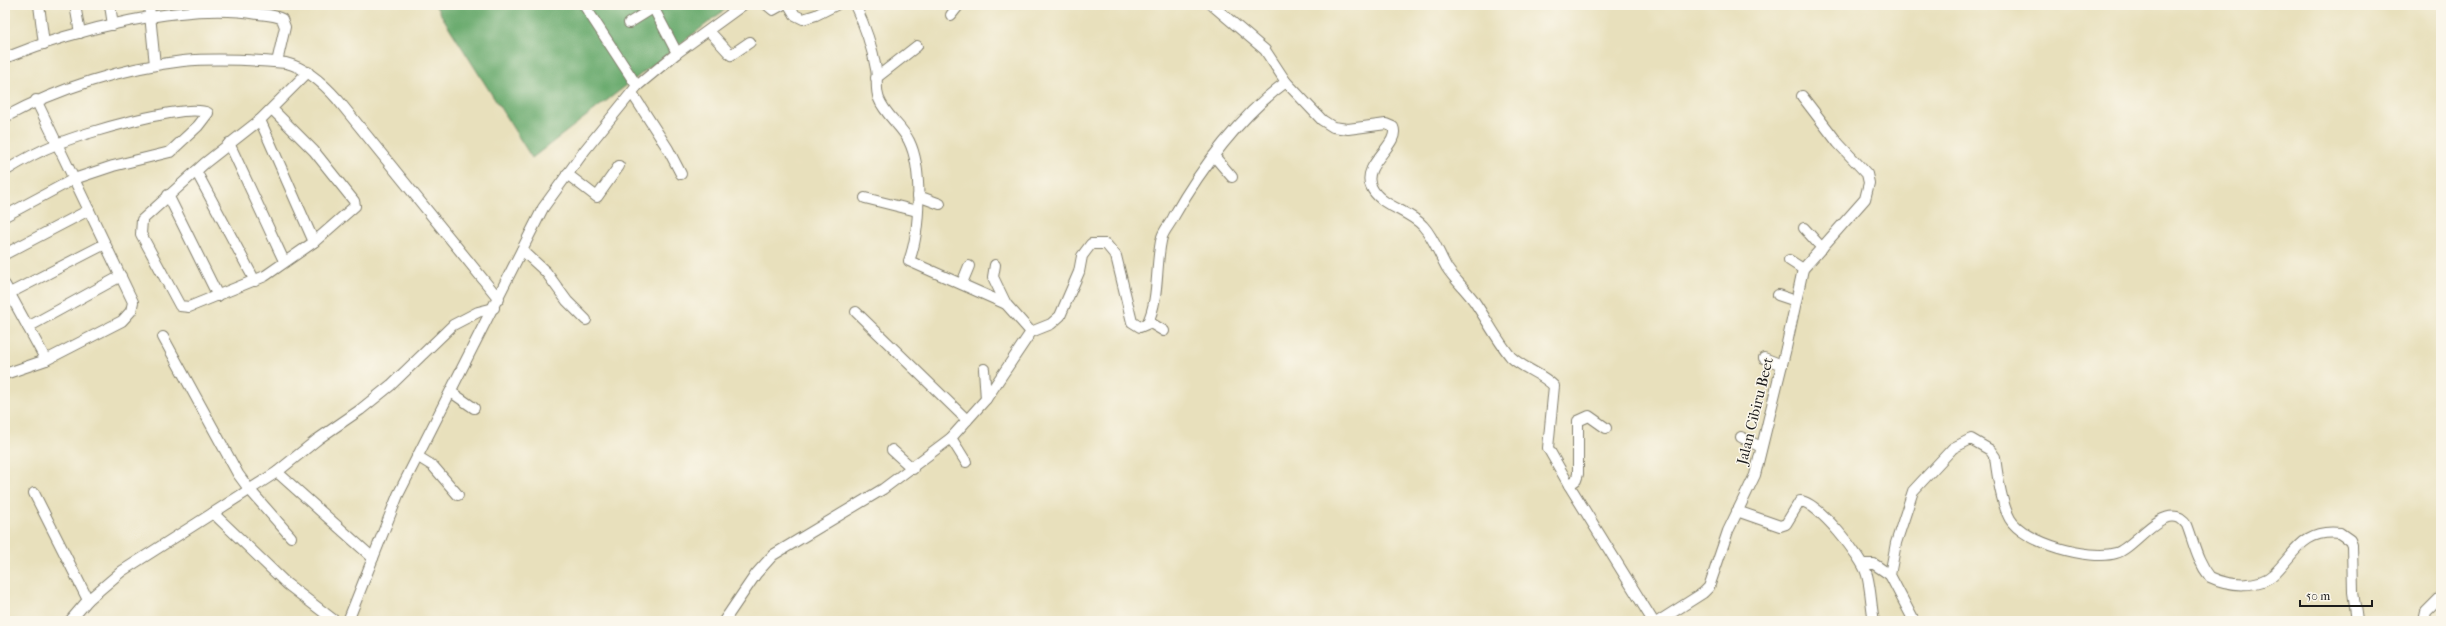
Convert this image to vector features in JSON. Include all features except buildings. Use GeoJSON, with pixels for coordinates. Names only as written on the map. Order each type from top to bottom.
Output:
{"type":"FeatureCollection","features":[{"type":"Feature","properties":{"kind":"street"},"geometry":{"type":"LineString","coordinates":[[40,5],[44,44]]}},
{"type":"Feature","properties":{"kind":"street"},"geometry":{"type":"LineString","coordinates":[[75,5],[80,33]]}},
{"type":"Feature","properties":{"kind":"street"},"geometry":{"type":"LineString","coordinates":[[110,5],[113,25]]}},
{"type":"Feature","properties":{"kind":"street"},"geometry":{"type":"LineString","coordinates":[[149,5],[155,65]]}},
{"type":"Feature","properties":{"kind":"street"},"geometry":{"type":"LineString","coordinates":[[584,5],[634,89],[681,174]]}},
{"type":"Feature","properties":{"kind":"street"},"geometry":{"type":"LineString","coordinates":[[348,621],[386,522],[417,456],[494,308],[543,208],[567,174],[634,89],[677,53],[743,5]]}},
{"type":"Feature","properties":{"kind":"street"},"geometry":{"type":"LineString","coordinates":[[768,5],[773,10],[782,5]]}},
{"type":"Feature","properties":{"kind":"street"},"geometry":{"type":"LineString","coordinates":[[789,5],[795,15],[803,19],[816,15],[836,5]]}},
{"type":"Feature","properties":{"kind":"street"},"geometry":{"type":"LineString","coordinates":[[855,5],[868,32],[880,101],[909,140],[916,158],[918,196],[917,211],[915,238],[909,261],[962,283],[1006,304]]}},
{"type":"Feature","properties":{"kind":"street"},"geometry":{"type":"LineString","coordinates":[[951,15],[959,5]]}},
{"type":"Feature","properties":{"kind":"street"},"geometry":{"type":"LineString","coordinates":[[1212,5],[1265,50],[1286,82],[1322,120],[1333,127],[1348,129],[1386,124],[1393,127],[1394,136],[1371,170],[1369,178],[1371,186],[1382,198],[1414,217],[1423,226],[1448,270],[1474,300],[1511,357],[1519,364],[1538,373],[1554,386],[1548,448],[1569,485],[1653,621]]}},
{"type":"Feature","properties":{"kind":"street"},"geometry":{"type":"LineString","coordinates":[[629,23],[654,6],[677,53]]}},
{"type":"Feature","properties":{"kind":"street"},"geometry":{"type":"LineString","coordinates":[[5,57],[80,33],[113,25],[150,17],[218,9],[235,10],[279,18],[284,22],[277,62]]}},
{"type":"Feature","properties":{"kind":"street"},"geometry":{"type":"LineString","coordinates":[[708,31],[731,55],[750,42]]}},
{"type":"Feature","properties":{"kind":"street"},"geometry":{"type":"LineString","coordinates":[[876,78],[918,46]]}},
{"type":"Feature","properties":{"kind":"street"},"geometry":{"type":"LineString","coordinates":[[5,117],[36,100],[103,78],[155,65],[212,60],[277,62],[292,64],[308,72],[327,87],[360,124],[435,222],[499,298]]}},
{"type":"Feature","properties":{"kind":"street"},"geometry":{"type":"LineString","coordinates":[[272,109],[314,151],[354,201],[353,210],[314,242],[255,281],[189,307],[180,306],[141,234],[142,220],[168,195],[229,143],[260,120],[308,72]]}},
{"type":"Feature","properties":{"kind":"street"},"geometry":{"type":"LineString","coordinates":[[1149,322],[1162,236],[1197,178],[1214,156],[1257,106],[1286,82]]}},
{"type":"Feature","properties":{"kind":"street","name":"Jalan Cibiru Beet"},"geometry":{"type":"LineString","coordinates":[[1659,621],[1707,590],[1722,545],[1755,475],[1782,365],[1803,269],[1865,199],[1870,184],[1867,174],[1838,143],[1802,96]]}},
{"type":"Feature","properties":{"kind":"street"},"geometry":{"type":"LineString","coordinates":[[6,370],[46,360],[127,317],[131,311],[133,302],[36,100]]}},
{"type":"Feature","properties":{"kind":"street"},"geometry":{"type":"LineString","coordinates":[[5,171],[56,144],[93,132],[175,112],[202,110],[208,113],[198,126],[170,152],[113,166],[74,179],[5,216]]}},
{"type":"Feature","properties":{"kind":"street"},"geometry":{"type":"LineString","coordinates":[[260,120],[314,242]]}},
{"type":"Feature","properties":{"kind":"street"},"geometry":{"type":"LineString","coordinates":[[229,143],[284,261]]}},
{"type":"Feature","properties":{"kind":"street"},"geometry":{"type":"LineString","coordinates":[[1214,156],[1232,177]]}},
{"type":"Feature","properties":{"kind":"street"},"geometry":{"type":"LineString","coordinates":[[567,174],[597,197],[619,166]]}},
{"type":"Feature","properties":{"kind":"street"},"geometry":{"type":"LineString","coordinates":[[196,171],[255,281]]}},
{"type":"Feature","properties":{"kind":"street"},"geometry":{"type":"LineString","coordinates":[[168,195],[218,296]]}},
{"type":"Feature","properties":{"kind":"street"},"geometry":{"type":"LineString","coordinates":[[918,196],[940,204]]}},
{"type":"Feature","properties":{"kind":"street"},"geometry":{"type":"LineString","coordinates":[[865,198],[917,211]]}},
{"type":"Feature","properties":{"kind":"street"},"geometry":{"type":"LineString","coordinates":[[5,254],[89,210]]}},
{"type":"Feature","properties":{"kind":"street"},"geometry":{"type":"LineString","coordinates":[[1804,228],[1822,248]]}},
{"type":"Feature","properties":{"kind":"street"},"geometry":{"type":"LineString","coordinates":[[724,621],[756,574],[773,554],[883,490],[913,469],[951,438],[986,399],[1031,332],[1051,324],[1060,316],[1086,247],[1097,242],[1106,244],[1116,256],[1132,322],[1140,327],[1149,322]]}},
{"type":"Feature","properties":{"kind":"street"},"geometry":{"type":"LineString","coordinates":[[46,360],[7,289],[105,244]]}},
{"type":"Feature","properties":{"kind":"street"},"geometry":{"type":"LineString","coordinates":[[522,250],[546,272],[567,301],[586,320]]}},
{"type":"Feature","properties":{"kind":"street"},"geometry":{"type":"LineString","coordinates":[[1789,260],[1803,269]]}},
{"type":"Feature","properties":{"kind":"street"},"geometry":{"type":"LineString","coordinates":[[995,265],[993,277],[1006,304],[1031,332]]}},
{"type":"Feature","properties":{"kind":"street"},"geometry":{"type":"LineString","coordinates":[[962,283],[969,266]]}},
{"type":"Feature","properties":{"kind":"street"},"geometry":{"type":"LineString","coordinates":[[28,327],[121,276]]}},
{"type":"Feature","properties":{"kind":"street"},"geometry":{"type":"LineString","coordinates":[[1778,295],[1796,301]]}},
{"type":"Feature","properties":{"kind":"street"},"geometry":{"type":"LineString","coordinates":[[70,621],[88,600],[122,571],[277,472],[391,385],[453,325],[478,312],[494,308]]}},
{"type":"Feature","properties":{"kind":"street"},"geometry":{"type":"LineString","coordinates":[[856,312],[967,420]]}},
{"type":"Feature","properties":{"kind":"street"},"geometry":{"type":"LineString","coordinates":[[1149,322],[1164,331]]}},
{"type":"Feature","properties":{"kind":"street"},"geometry":{"type":"LineString","coordinates":[[163,337],[249,489],[291,537]]}},
{"type":"Feature","properties":{"kind":"street"},"geometry":{"type":"LineString","coordinates":[[1764,358],[1782,365]]}},
{"type":"Feature","properties":{"kind":"street"},"geometry":{"type":"LineString","coordinates":[[984,369],[986,399]]}},
{"type":"Feature","properties":{"kind":"street"},"geometry":{"type":"LineString","coordinates":[[451,392],[474,408]]}},
{"type":"Feature","properties":{"kind":"street"},"geometry":{"type":"LineString","coordinates":[[1569,485],[1576,480],[1578,474],[1578,421],[1589,416],[1606,428]]}},
{"type":"Feature","properties":{"kind":"street"},"geometry":{"type":"LineString","coordinates":[[1741,437],[1761,448]]}},
{"type":"Feature","properties":{"kind":"street"},"geometry":{"type":"LineString","coordinates":[[951,438],[966,462]]}},
{"type":"Feature","properties":{"kind":"street"},"geometry":{"type":"LineString","coordinates":[[1890,575],[1896,543],[1913,491],[1953,448],[1970,439],[1990,450],[1995,457],[2010,520],[2022,531],[2044,543],[2080,554],[2116,553],[2155,524],[2172,517],[2180,518],[2186,523],[2194,548],[2210,577],[2237,584],[2249,584],[2263,580],[2275,573],[2293,550],[2306,539],[2319,535],[2340,533],[2350,540],[2352,545],[2353,592],[2357,621]]}},
{"type":"Feature","properties":{"kind":"street"},"geometry":{"type":"LineString","coordinates":[[892,450],[913,469]]}},
{"type":"Feature","properties":{"kind":"street"},"geometry":{"type":"LineString","coordinates":[[417,456],[433,466],[458,495]]}},
{"type":"Feature","properties":{"kind":"street"},"geometry":{"type":"LineString","coordinates":[[277,472],[373,558]]}},
{"type":"Feature","properties":{"kind":"street"},"geometry":{"type":"LineString","coordinates":[[34,493],[88,600]]}},
{"type":"Feature","properties":{"kind":"street"},"geometry":{"type":"LineString","coordinates":[[1737,511],[1783,525],[1786,524],[1800,501],[1806,502],[1823,514],[1863,564],[1867,574],[1874,621]]}},
{"type":"Feature","properties":{"kind":"street"},"geometry":{"type":"LineString","coordinates":[[213,513],[288,584],[335,621]]}},
{"type":"Feature","properties":{"kind":"street"},"geometry":{"type":"LineString","coordinates":[[1863,564],[1874,564],[1890,575],[1914,621]]}},
{"type":"Feature","properties":{"kind":"street"},"geometry":{"type":"LineString","coordinates":[[2424,621],[2426,612],[2441,597]]}},
{"type":"Feature","properties":{"kind":"green space"},"geometry":{"type":"Polygon","coordinates":[[[435,5],[731,5],[532,158],[435,5]]]}}]}
